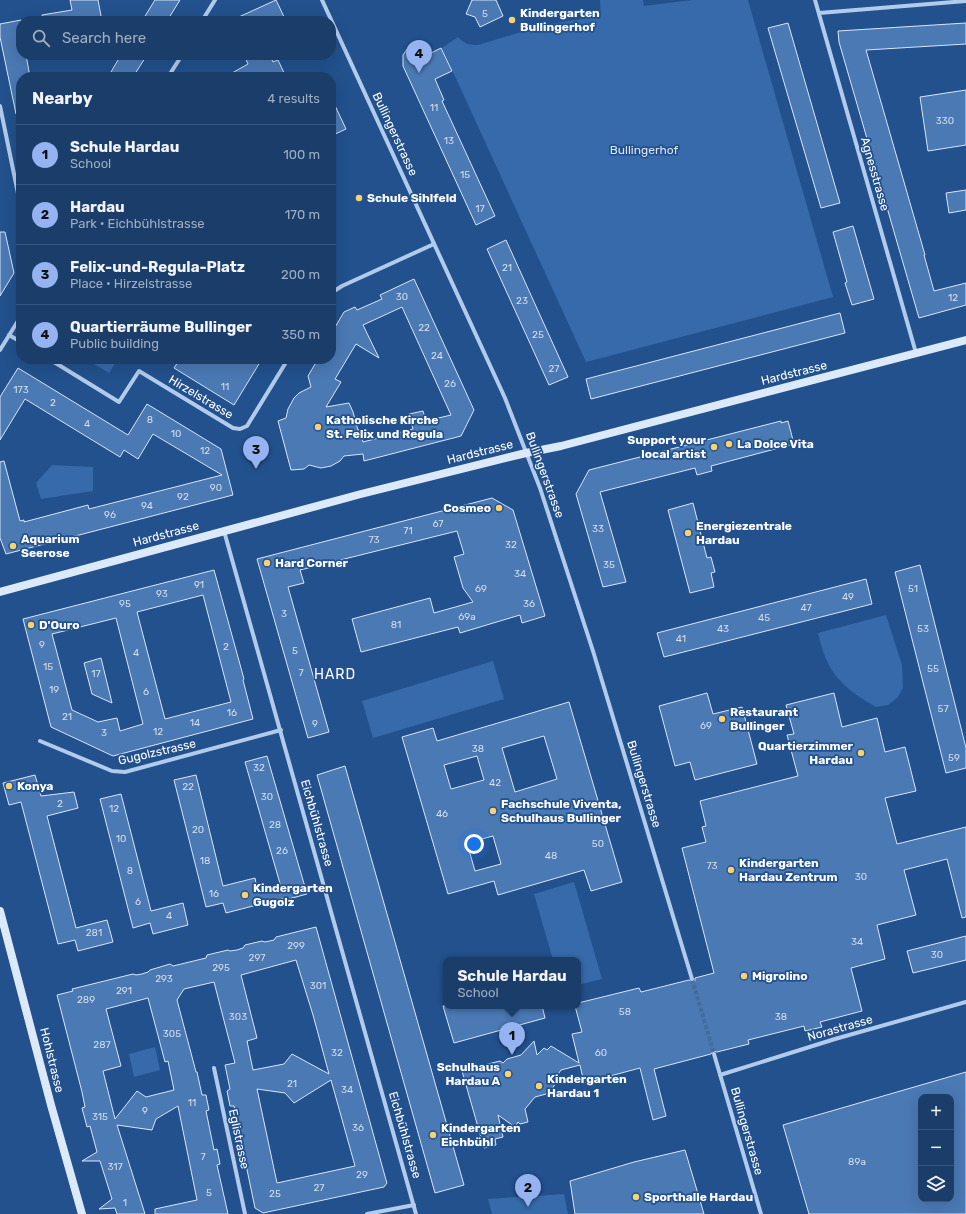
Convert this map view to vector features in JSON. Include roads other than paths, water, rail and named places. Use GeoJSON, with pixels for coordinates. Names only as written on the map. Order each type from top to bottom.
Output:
{"type":"FeatureCollection","features":[{"type":"Feature","properties":{"kind":"main road","name":"Hardstrasse"},"geometry":{"type":"LineString","coordinates":[[0,592],[361,494],[526,453],[561,446],[966,340]]}},
{"type":"Feature","properties":{"kind":"main road","name":"Hohlstrasse"},"geometry":{"type":"LineString","coordinates":[[0,911],[51,1105],[82,1214]]}},
{"type":"Feature","properties":{"kind":"street"},"geometry":{"type":"LineString","coordinates":[[205,16],[215,0]]}},
{"type":"Feature","properties":{"kind":"street","name":"Bullingerstrasse"},"geometry":{"type":"LineString","coordinates":[[322,0],[329,16]]}},
{"type":"Feature","properties":{"kind":"street","name":"Agnesstrasse"},"geometry":{"type":"LineString","coordinates":[[815,0],[916,354]]}},
{"type":"Feature","properties":{"kind":"street"},"geometry":{"type":"LineString","coordinates":[[819,13],[966,1]]}},
{"type":"Feature","properties":{"kind":"street","name":"Bullingerstrasse"},"geometry":{"type":"LineString","coordinates":[[336,30],[504,398],[544,500],[593,651],[692,979]]}},
{"type":"Feature","properties":{"kind":"street"},"geometry":{"type":"LineString","coordinates":[[171,72],[179,60]]}},
{"type":"Feature","properties":{"kind":"street"},"geometry":{"type":"LineString","coordinates":[[0,106],[16,184]]}},
{"type":"Feature","properties":{"kind":"street"},"geometry":{"type":"LineString","coordinates":[[336,290],[434,244]]}},
{"type":"Feature","properties":{"kind":"street"},"geometry":{"type":"LineString","coordinates":[[0,350],[16,325]]}},
{"type":"Feature","properties":{"kind":"street"},"geometry":{"type":"LineString","coordinates":[[10,335],[16,339]]}},
{"type":"Feature","properties":{"kind":"street","name":"Hirzelstrasse"},"geometry":{"type":"LineString","coordinates":[[57,364],[119,402],[139,371],[236,429],[247,426],[285,364]]}},
{"type":"Feature","properties":{"kind":"street","name":"Eichbühlstrasse"},"geometry":{"type":"LineString","coordinates":[[224,531],[416,1214]]}},
{"type":"Feature","properties":{"kind":"street","name":"Gugolzstrasse"},"geometry":{"type":"LineString","coordinates":[[40,740],[112,771],[125,772],[281,730]]}},
{"type":"Feature","properties":{"kind":"street","name":"Norastrasse"},"geometry":{"type":"LineString","coordinates":[[720,1074],[835,1039],[966,1002]]}},
{"type":"Feature","properties":{"kind":"street","name":"Bullingerstrasse"},"geometry":{"type":"LineString","coordinates":[[714,1054],[761,1214]]}},
{"type":"Feature","properties":{"kind":"street","name":"Eglistrasse"},"geometry":{"type":"LineString","coordinates":[[214,1068],[245,1214]]}},
{"type":"Feature","properties":{"kind":"street"},"geometry":{"type":"LineString","coordinates":[[367,1214],[414,1205]]}},
{"type":"Feature","properties":{"kind":"tunnel"},"geometry":{"type":"LineString","coordinates":[[692,979],[714,1054]]}},
{"type":"Feature","properties":{"kind":"place","name":"Kindergarten Bullingerhof"},"geometry":{"type":"Point","coordinates":[512,20]}},
{"type":"Feature","properties":{"kind":"place","name":"Quartierräume Bullinger"},"geometry":{"type":"Point","coordinates":[419,73]}},
{"type":"Feature","properties":{"kind":"place","name":"Schule Sihlfeld"},"geometry":{"type":"Point","coordinates":[359,198]}},
{"type":"Feature","properties":{"kind":"place","name":"Katholische Kirche St. Felix und Regula"},"geometry":{"type":"Point","coordinates":[318,427]}},
{"type":"Feature","properties":{"kind":"place","name":"La Dolce Vita"},"geometry":{"type":"Point","coordinates":[729,444]}},
{"type":"Feature","properties":{"kind":"place","name":"Support your local artist"},"geometry":{"type":"Point","coordinates":[714,447]}},
{"type":"Feature","properties":{"kind":"place","name":"Felix-und-Regula-Platz"},"geometry":{"type":"Point","coordinates":[256,469]}},
{"type":"Feature","properties":{"kind":"place","name":"Cosmeo"},"geometry":{"type":"Point","coordinates":[499,508]}},
{"type":"Feature","properties":{"kind":"place","name":"Energiezentrale Hardau"},"geometry":{"type":"Point","coordinates":[688,533]}},
{"type":"Feature","properties":{"kind":"place","name":"Aquarium Seerose"},"geometry":{"type":"Point","coordinates":[13,546]}},
{"type":"Feature","properties":{"kind":"place","name":"Hard Corner"},"geometry":{"type":"Point","coordinates":[267,563]}},
{"type":"Feature","properties":{"kind":"place","name":"D'Ouro"},"geometry":{"type":"Point","coordinates":[31,625]}},
{"type":"Feature","properties":{"kind":"place","name":"Restaurant Bullinger"},"geometry":{"type":"Point","coordinates":[722,719]}},
{"type":"Feature","properties":{"kind":"place","name":"Quartierzimmer Hardau"},"geometry":{"type":"Point","coordinates":[861,753]}},
{"type":"Feature","properties":{"kind":"place","name":"Konya"},"geometry":{"type":"Point","coordinates":[9,786]}},
{"type":"Feature","properties":{"kind":"place","name":"Fachschule Viventa, Schulhaus Bullinger"},"geometry":{"type":"Point","coordinates":[493,811]}},
{"type":"Feature","properties":{"kind":"place","name":"Kindergarten Hardau Zentrum"},"geometry":{"type":"Point","coordinates":[731,870]}},
{"type":"Feature","properties":{"kind":"place","name":"Kindergarten Gugolz"},"geometry":{"type":"Point","coordinates":[245,895]}},
{"type":"Feature","properties":{"kind":"place","name":"Migrolino"},"geometry":{"type":"Point","coordinates":[744,976]}},
{"type":"Feature","properties":{"kind":"place","name":"Schule Hardau"},"geometry":{"type":"Point","coordinates":[512,1055]}},
{"type":"Feature","properties":{"kind":"place","name":"Schulhaus Hardau A"},"geometry":{"type":"Point","coordinates":[508,1074]}},
{"type":"Feature","properties":{"kind":"place","name":"Kindergarten Hardau 1"},"geometry":{"type":"Point","coordinates":[539,1086]}},
{"type":"Feature","properties":{"kind":"place","name":"Kindergarten Eichbühl"},"geometry":{"type":"Point","coordinates":[433,1135]}},
{"type":"Feature","properties":{"kind":"place","name":"Sporthalle Hardau"},"geometry":{"type":"Point","coordinates":[636,1197]}},
{"type":"Feature","properties":{"kind":"place","name":"Hardau"},"geometry":{"type":"Point","coordinates":[528,1207]}},
{"type":"Feature","properties":{"kind":"district","name":"HARD"},"geometry":{"type":"Point","coordinates":[335,674]}},
{"type":"Feature","properties":{"kind":"park label","name":"Bullingerhof"},"geometry":{"type":"Point","coordinates":[644,150]}}]}
